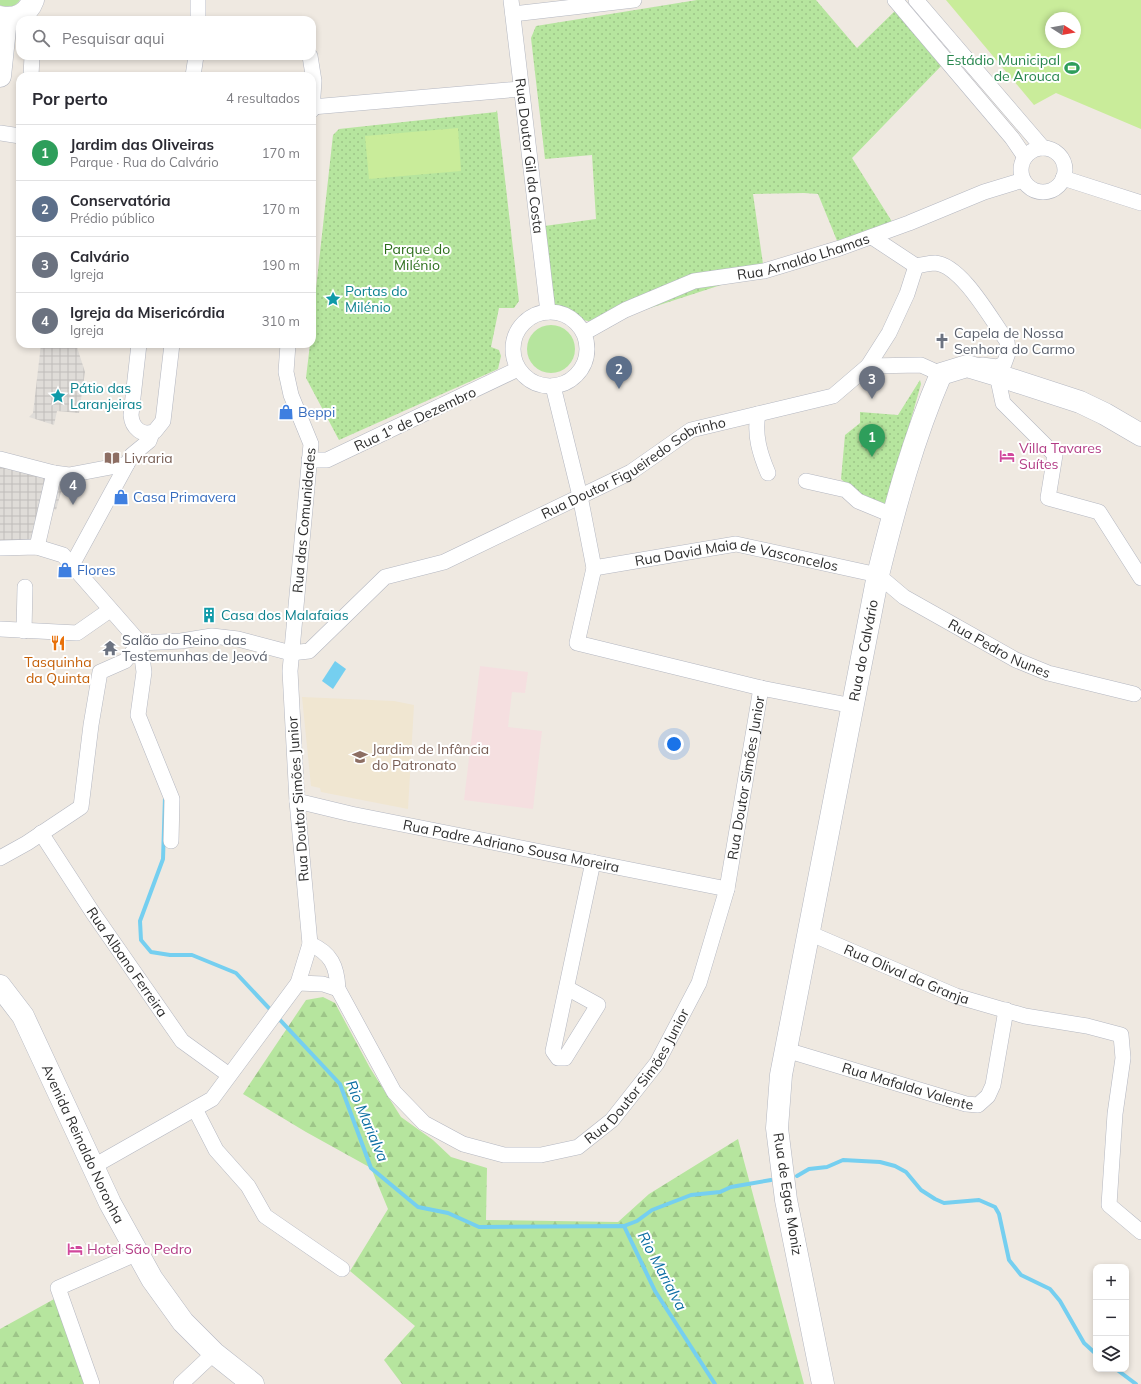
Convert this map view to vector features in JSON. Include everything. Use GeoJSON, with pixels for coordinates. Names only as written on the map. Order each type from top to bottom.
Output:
{"type":"FeatureCollection","features":[{"type":"Feature","properties":{"kind":"street"},"geometry":{"type":"LineString","coordinates":[[198,0],[198,16]]}},
{"type":"Feature","properties":{"kind":"street"},"geometry":{"type":"LineString","coordinates":[[512,7],[634,0]]}},
{"type":"Feature","properties":{"kind":"street"},"geometry":{"type":"LineString","coordinates":[[896,0],[1012,138],[1025,157]]}},
{"type":"Feature","properties":{"kind":"street"},"geometry":{"type":"LineString","coordinates":[[916,0],[1043,148]]}},
{"type":"Feature","properties":{"kind":"street","name":"Rua Doutor Gil da Costa"},"geometry":{"type":"LineString","coordinates":[[512,7],[520,89],[548,312]]}},
{"type":"Feature","properties":{"kind":"street"},"geometry":{"type":"LineString","coordinates":[[0,76],[3,18],[21,15],[33,8]]}},
{"type":"Feature","properties":{"kind":"street"},"geometry":{"type":"LineString","coordinates":[[31,72],[32,60]]}},
{"type":"Feature","properties":{"kind":"street"},"geometry":{"type":"LineString","coordinates":[[194,72],[195,60]]}},
{"type":"Feature","properties":{"kind":"street"},"geometry":{"type":"LineString","coordinates":[[311,60],[313,72]]}},
{"type":"Feature","properties":{"kind":"street"},"geometry":{"type":"LineString","coordinates":[[316,109],[520,89]]}},
{"type":"Feature","properties":{"kind":"street"},"geometry":{"type":"LineString","coordinates":[[0,133],[16,135]]}},
{"type":"Feature","properties":{"kind":"street"},"geometry":{"type":"LineString","coordinates":[[1043,148],[1053,150],[1061,158],[1064,167],[1063,178],[1055,188],[1043,192],[1028,186],[1024,180],[1021,169],[1025,157],[1034,150],[1043,148]]}},
{"type":"Feature","properties":{"kind":"street"},"geometry":{"type":"LineString","coordinates":[[1063,178],[1141,203]]}},
{"type":"Feature","properties":{"kind":"street","name":"Rua Arnaldo Lhamas"},"geometry":{"type":"LineString","coordinates":[[584,333],[625,310],[694,281],[764,271],[840,248],[872,237],[984,192],[1024,180]]}},
{"type":"Feature","properties":{"kind":"street"},"geometry":{"type":"LineString","coordinates":[[872,237],[916,266],[935,263],[951,270],[964,282],[1007,341],[1008,354],[1004,364],[997,367],[965,363],[962,368]]}},
{"type":"Feature","properties":{"kind":"street","name":"Rua Doutor Figueiredo Sobrinho"},"geometry":{"type":"LineString","coordinates":[[140,643],[182,641],[212,636],[238,639],[291,653],[309,651],[385,578],[444,562],[631,472],[691,430],[833,396],[868,366],[889,334],[907,294],[916,266]]}},
{"type":"Feature","properties":{"kind":"street"},"geometry":{"type":"LineString","coordinates":[[548,312],[559,313],[569,317],[578,324],[584,333],[587,345],[586,357],[582,368],[575,377],[565,384],[543,386],[533,383],[518,369],[512,351],[513,341],[518,330],[531,317],[548,312]]}},
{"type":"Feature","properties":{"kind":"street"},"geometry":{"type":"LineString","coordinates":[[139,348],[132,408],[132,422],[136,429],[143,433],[152,433],[160,428],[163,421],[172,348]]}},
{"type":"Feature","properties":{"kind":"street","name":"Rua das Comunidades"},"geometry":{"type":"LineString","coordinates":[[288,348],[286,372],[291,395],[311,444],[291,653]]}},
{"type":"Feature","properties":{"kind":"street"},"geometry":{"type":"LineString","coordinates":[[868,366],[921,366],[941,374],[967,366],[997,374],[1080,402],[1105,414],[1141,436]]}},
{"type":"Feature","properties":{"kind":"street","name":"Rua 1º de Dezembro"},"geometry":{"type":"LineString","coordinates":[[309,460],[327,460],[498,380],[518,369]]}},
{"type":"Feature","properties":{"kind":"street","name":"Rua do Calvário"},"geometry":{"type":"LineString","coordinates":[[809,932],[878,575],[892,515],[923,416],[941,374]]}},
{"type":"Feature","properties":{"kind":"street"},"geometry":{"type":"LineString","coordinates":[[997,374],[1003,403],[1055,455],[1048,498],[1099,512],[1141,578]]}},
{"type":"Feature","properties":{"kind":"street"},"geometry":{"type":"LineString","coordinates":[[553,386],[580,496],[594,568],[577,643],[761,688],[853,706]]}},
{"type":"Feature","properties":{"kind":"street"},"geometry":{"type":"LineString","coordinates":[[758,414],[756,425],[758,441],[761,456],[768,473]]}},
{"type":"Feature","properties":{"kind":"street"},"geometry":{"type":"LineString","coordinates":[[72,565],[132,455],[149,440],[152,433]]}},
{"type":"Feature","properties":{"kind":"street"},"geometry":{"type":"LineString","coordinates":[[0,459],[54,473],[69,475],[127,464]]}},
{"type":"Feature","properties":{"kind":"street"},"geometry":{"type":"LineString","coordinates":[[37,547],[54,473]]}},
{"type":"Feature","properties":{"kind":"street"},"geometry":{"type":"LineString","coordinates":[[806,481],[846,490],[858,501],[892,515]]}},
{"type":"Feature","properties":{"kind":"street","name":"Rua David Maia de Vasconcelos"},"geometry":{"type":"LineString","coordinates":[[594,568],[736,544],[878,575]]}},
{"type":"Feature","properties":{"kind":"street"},"geometry":{"type":"LineString","coordinates":[[0,548],[37,547],[63,555],[140,643],[144,672],[138,716],[172,799],[171,841]]}},
{"type":"Feature","properties":{"kind":"street","name":"Rua Pedro Nunes"},"geometry":{"type":"LineString","coordinates":[[878,575],[904,597],[1016,660],[1048,672],[1134,694]]}},
{"type":"Feature","properties":{"kind":"street"},"geometry":{"type":"LineString","coordinates":[[24,631],[25,587]]}},
{"type":"Feature","properties":{"kind":"street"},"geometry":{"type":"LineString","coordinates":[[0,630],[76,633],[110,610]]}},
{"type":"Feature","properties":{"kind":"street"},"geometry":{"type":"LineString","coordinates":[[0,858],[81,807],[91,725],[100,672],[126,661],[140,643]]}},
{"type":"Feature","properties":{"kind":"street","name":"Rua Doutor Simões Junior"},"geometry":{"type":"LineString","coordinates":[[94,1166],[212,1099],[298,983],[310,944],[297,800],[290,671],[291,653]]}},
{"type":"Feature","properties":{"kind":"street","name":"Rua Doutor Simões Junior"},"geometry":{"type":"LineString","coordinates":[[310,944],[324,950],[337,972],[338,988],[394,1092],[424,1123],[463,1144],[504,1155],[541,1155],[556,1153],[578,1147],[605,1127],[622,1108],[657,1063],[699,983],[727,889],[761,688]]}},
{"type":"Feature","properties":{"kind":"street","name":"Rua Padre Adriano Sousa Moreira"},"geometry":{"type":"LineString","coordinates":[[297,800],[351,814],[727,889]]}},
{"type":"Feature","properties":{"kind":"street","name":"Rua Albano Ferreira"},"geometry":{"type":"LineString","coordinates":[[41,833],[93,913],[182,1041],[229,1076]]}},
{"type":"Feature","properties":{"kind":"street"},"geometry":{"type":"LineString","coordinates":[[567,988],[593,862]]}},
{"type":"Feature","properties":{"kind":"street","name":"Rua Olival da Granja"},"geometry":{"type":"LineString","coordinates":[[809,932],[956,996],[1026,1016],[1088,1026],[1121,1035],[1122,1058],[1109,1205],[1141,1232]]}},
{"type":"Feature","properties":{"kind":"street","name":"Rua de Egas Moniz"},"geometry":{"type":"LineString","coordinates":[[809,932],[781,1075],[777,1128],[786,1200],[823,1384]]}},
{"type":"Feature","properties":{"kind":"street"},"geometry":{"type":"LineString","coordinates":[[298,983],[323,984],[338,988]]}},
{"type":"Feature","properties":{"kind":"street","name":"Avenida Reinaldo Noronha"},"geometry":{"type":"LineString","coordinates":[[0,986],[23,1016],[110,1202],[152,1278],[183,1322],[214,1353],[253,1384]]}},
{"type":"Feature","properties":{"kind":"street","name":"Rua Mafalda Valente"},"geometry":{"type":"LineString","coordinates":[[786,1050],[966,1104],[978,1105],[988,1096],[993,1084],[1006,1010]]}},
{"type":"Feature","properties":{"kind":"street"},"geometry":{"type":"LineString","coordinates":[[195,1109],[216,1150],[248,1186],[264,1216],[342,1269]]}},
{"type":"Feature","properties":{"kind":"street"},"geometry":{"type":"LineString","coordinates":[[92,1384],[58,1288],[138,1253]]}},
{"type":"Feature","properties":{"kind":"street"},"geometry":{"type":"LineString","coordinates":[[181,1384],[214,1353]]}},
{"type":"Feature","properties":{"kind":"shaded area","name":"Pátio das Laranjeiras"},"geometry":{"type":"Polygon","coordinates":[[[41,348],[77,348],[85,372],[79,413],[57,411],[54,425],[29,417],[33,413],[41,348]]]}},
{"type":"Feature","properties":{"kind":"shaded area"},"geometry":{"type":"Polygon","coordinates":[[[0,453],[70,480],[70,494],[61,492],[56,510],[51,508],[43,540],[0,554],[0,453]]]}},
{"type":"Feature","properties":{"kind":"shaded area"},"geometry":{"type":"Polygon","coordinates":[[[480,666],[528,672],[525,693],[512,692],[508,727],[542,731],[533,809],[464,800],[480,666]]]}},
{"type":"Feature","properties":{"kind":"shaded area","name":"Jardim de Infância do Patronato"},"geometry":{"type":"Polygon","coordinates":[[[302,697],[394,701],[414,705],[408,809],[321,792],[320,788],[311,786],[302,697]]]}},
{"type":"Feature","properties":{"kind":"green space"},"geometry":{"type":"Polygon","coordinates":[[[0,0],[20,0],[14,6],[9,7],[0,5],[0,0]]]}},
{"type":"Feature","properties":{"kind":"green space"},"geometry":{"type":"Polygon","coordinates":[[[697,0],[816,0],[857,48],[900,6],[946,61],[852,158],[896,228],[840,248],[818,194],[753,194],[764,271],[601,324],[548,312],[537,227],[596,219],[592,155],[545,159],[531,38],[536,26],[697,0]]]}},
{"type":"Feature","properties":{"kind":"green space","name":"Estádio Municipal de Arouca"},"geometry":{"type":"Polygon","coordinates":[[[946,0],[1141,0],[1141,129],[1056,93],[1034,105],[946,0]]]}},
{"type":"Feature","properties":{"kind":"green space","name":"Parque do Milénio"},"geometry":{"type":"Polygon","coordinates":[[[497,110],[519,301],[514,308],[499,308],[491,347],[499,350],[501,356],[498,369],[339,440],[306,378],[310,348],[316,348],[316,289],[333,135],[339,129],[496,112],[497,110]]]}},
{"type":"Feature","properties":{"kind":"green space"},"geometry":{"type":"Polygon","coordinates":[[[458,128],[461,171],[369,179],[365,136],[458,128]]]}},
{"type":"Feature","properties":{"kind":"green space"},"geometry":{"type":"Polygon","coordinates":[[[546,325],[556,325],[568,332],[575,344],[575,354],[568,366],[556,373],[546,373],[538,369],[531,362],[527,354],[527,344],[531,336],[538,329],[546,325]]]}},
{"type":"Feature","properties":{"kind":"green space"},"geometry":{"type":"Polygon","coordinates":[[[920,380],[921,384],[886,507],[857,494],[841,479],[845,435],[860,423],[860,412],[898,415],[920,380]]]}},
{"type":"Feature","properties":{"kind":"green space"},"geometry":{"type":"Polygon","coordinates":[[[323,997],[335,1003],[370,1068],[401,1117],[433,1140],[451,1157],[487,1168],[486,1220],[618,1222],[649,1194],[738,1139],[804,1384],[402,1384],[384,1360],[415,1326],[350,1271],[388,1209],[371,1168],[306,1132],[243,1094],[306,1000],[323,997]]]}},
{"type":"Feature","properties":{"kind":"green space"},"geometry":{"type":"Polygon","coordinates":[[[56,1298],[87,1384],[0,1384],[0,1329],[56,1298]]]}},
{"type":"Feature","properties":{"kind":"water"},"geometry":{"type":"Polygon","coordinates":[[[335,661],[346,669],[333,689],[322,681],[335,661]]]}},
{"type":"Feature","properties":{"kind":"waterway","name":"Rio Marialva"},"geometry":{"type":"LineString","coordinates":[[165,797],[163,859],[140,921],[141,940],[151,952],[170,955],[192,955],[236,973],[340,1084],[371,1168],[418,1207],[448,1213],[479,1227],[624,1226],[655,1291],[715,1384]]}},
{"type":"Feature","properties":{"kind":"waterway"},"geometry":{"type":"LineString","coordinates":[[797,1176],[809,1169],[827,1167],[843,1160],[880,1162],[895,1166],[906,1172],[921,1190],[944,1203],[979,1200],[995,1207],[999,1214],[1009,1260],[1021,1275],[1050,1289],[1060,1301],[1084,1343],[1093,1351]]}},
{"type":"Feature","properties":{"kind":"waterway"},"geometry":{"type":"LineString","coordinates":[[624,1226],[637,1221],[652,1210],[691,1195],[720,1192],[731,1187],[771,1180]]}},
{"type":"Feature","properties":{"kind":"waterway"},"geometry":{"type":"LineString","coordinates":[[1120,1372],[1136,1384]]}},
{"type":"Feature","properties":{"kind":"place","name":"Estádio Municipal de Arouca"},"geometry":{"type":"Point","coordinates":[1072,68]}},
{"type":"Feature","properties":{"kind":"place","name":"Portas do Milénio"},"geometry":{"type":"Point","coordinates":[333,299]}},
{"type":"Feature","properties":{"kind":"place","name":"Capela de Nossa Senhora do Carmo"},"geometry":{"type":"Point","coordinates":[942,341]}},
{"type":"Feature","properties":{"kind":"place","name":"Conservatória"},"geometry":{"type":"Point","coordinates":[619,389]}},
{"type":"Feature","properties":{"kind":"place","name":"Pátio das Laranjeiras"},"geometry":{"type":"Point","coordinates":[58,396]}},
{"type":"Feature","properties":{"kind":"place","name":"Calvário"},"geometry":{"type":"Point","coordinates":[872,399]}},
{"type":"Feature","properties":{"kind":"place","name":"Beppi"},"geometry":{"type":"Point","coordinates":[286,412]}},
{"type":"Feature","properties":{"kind":"place","name":"Villa Tavares Suítes"},"geometry":{"type":"Point","coordinates":[1007,456]}},
{"type":"Feature","properties":{"kind":"place","name":"Jardim das Oliveiras"},"geometry":{"type":"Point","coordinates":[872,457]}},
{"type":"Feature","properties":{"kind":"place","name":"Livraria"},"geometry":{"type":"Point","coordinates":[112,458]}},
{"type":"Feature","properties":{"kind":"place","name":"Casa Primavera"},"geometry":{"type":"Point","coordinates":[121,497]}},
{"type":"Feature","properties":{"kind":"place","name":"Igreja da Misericórdia"},"geometry":{"type":"Point","coordinates":[73,505]}},
{"type":"Feature","properties":{"kind":"place","name":"Flores"},"geometry":{"type":"Point","coordinates":[65,570]}},
{"type":"Feature","properties":{"kind":"place","name":"Casa dos Malafaias"},"geometry":{"type":"Point","coordinates":[209,615]}},
{"type":"Feature","properties":{"kind":"place","name":"Tasquinha da Quinta"},"geometry":{"type":"Point","coordinates":[58,643]}},
{"type":"Feature","properties":{"kind":"place","name":"Salão do Reino das Testemunhas de Jeová"},"geometry":{"type":"Point","coordinates":[110,648]}},
{"type":"Feature","properties":{"kind":"place","name":"Jardim de Infância do Patronato"},"geometry":{"type":"Point","coordinates":[360,757]}},
{"type":"Feature","properties":{"kind":"place","name":"Hotel São Pedro"},"geometry":{"type":"Point","coordinates":[75,1249]}}]}
